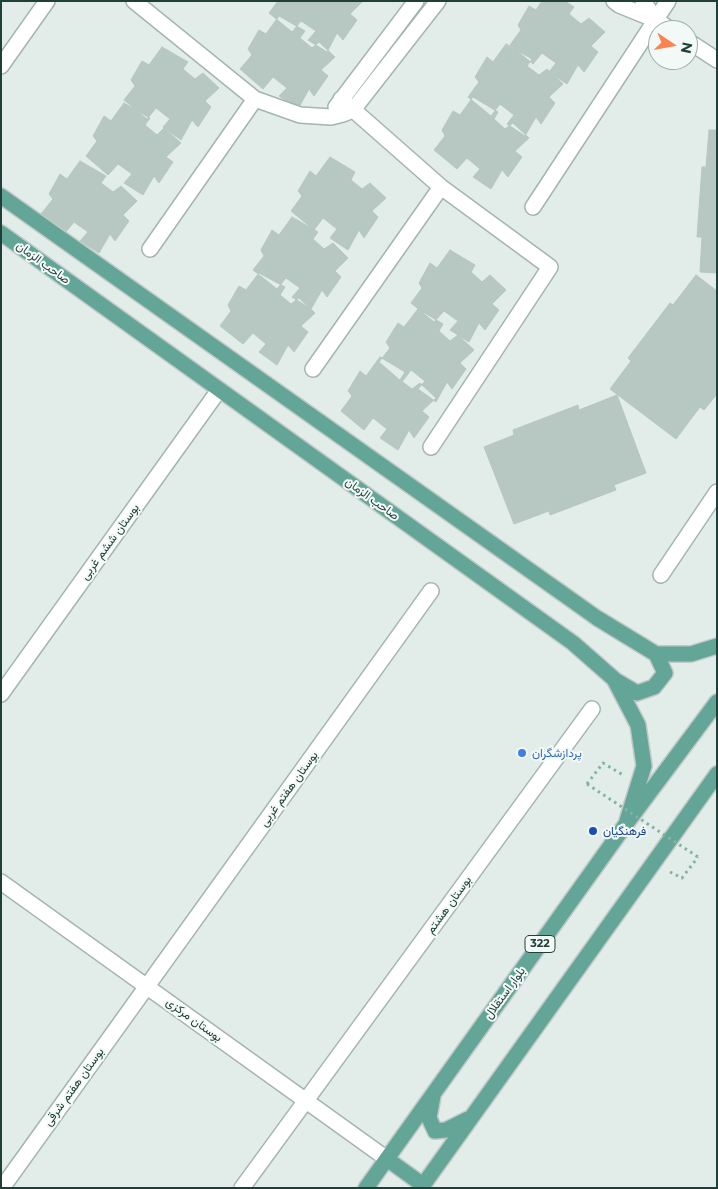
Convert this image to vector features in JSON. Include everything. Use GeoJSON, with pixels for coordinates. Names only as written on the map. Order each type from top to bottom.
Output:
{"type":"FeatureCollection","features":[{"type":"Feature","properties":{"kind":"main road"},"geometry":{"type":"LineString","coordinates":[[1,196],[597,618],[656,654],[691,654],[717,646]]}},
{"type":"Feature","properties":{"kind":"main road","name":"صاحب الزمان"},"geometry":{"type":"LineString","coordinates":[[1,233],[573,643],[614,679],[638,724],[644,766],[626,824]]}},
{"type":"Feature","properties":{"kind":"main road"},"geometry":{"type":"LineString","coordinates":[[614,679],[637,693],[654,687],[665,673],[656,654]]}},
{"type":"Feature","properties":{"kind":"main road","name":"بلوار استقلال"},"geometry":{"type":"LineString","coordinates":[[366,1188],[626,824],[717,702]]}},
{"type":"Feature","properties":{"kind":"main road"},"geometry":{"type":"LineString","coordinates":[[387,1158],[422,1186],[717,774]]}},
{"type":"Feature","properties":{"kind":"main road"},"geometry":{"type":"LineString","coordinates":[[434,1092],[429,1118],[435,1131],[446,1130],[472,1117]]}},
{"type":"Feature","properties":{"kind":"street"},"geometry":{"type":"LineString","coordinates":[[1,66],[47,1]]}},
{"type":"Feature","properties":{"kind":"street"},"geometry":{"type":"LineString","coordinates":[[134,1],[255,99],[300,115],[331,117],[353,110],[438,1]]}},
{"type":"Feature","properties":{"kind":"street"},"geometry":{"type":"LineString","coordinates":[[331,117],[341,98],[416,1]]}},
{"type":"Feature","properties":{"kind":"street"},"geometry":{"type":"LineString","coordinates":[[614,1],[619,5],[656,20]]}},
{"type":"Feature","properties":{"kind":"street"},"geometry":{"type":"LineString","coordinates":[[643,1],[656,20]]}},
{"type":"Feature","properties":{"kind":"street"},"geometry":{"type":"LineString","coordinates":[[656,20],[668,1]]}},
{"type":"Feature","properties":{"kind":"street"},"geometry":{"type":"LineString","coordinates":[[533,207],[648,32]]}},
{"type":"Feature","properties":{"kind":"street"},"geometry":{"type":"LineString","coordinates":[[698,48],[717,60]]}},
{"type":"Feature","properties":{"kind":"street"},"geometry":{"type":"LineString","coordinates":[[341,98],[441,187],[550,267],[431,447]]}},
{"type":"Feature","properties":{"kind":"street"},"geometry":{"type":"LineString","coordinates":[[150,249],[255,99]]}},
{"type":"Feature","properties":{"kind":"street"},"geometry":{"type":"LineString","coordinates":[[313,369],[441,187]]}},
{"type":"Feature","properties":{"kind":"street","name":"بوستان ششم غربی"},"geometry":{"type":"LineString","coordinates":[[1,694],[219,390]]}},
{"type":"Feature","properties":{"kind":"street"},"geometry":{"type":"LineString","coordinates":[[661,575],[717,492]]}},
{"type":"Feature","properties":{"kind":"street","name":"بوستان هفتم غربی"},"geometry":{"type":"LineString","coordinates":[[146,986],[431,591]]}},
{"type":"Feature","properties":{"kind":"street","name":"بوستان هشتم"},"geometry":{"type":"LineString","coordinates":[[242,1188],[592,709]]}},
{"type":"Feature","properties":{"kind":"street","name":"بوستان مرکزی"},"geometry":{"type":"LineString","coordinates":[[1,882],[387,1158]]}},
{"type":"Feature","properties":{"kind":"street","name":"بوستان هفتم شرقی"},"geometry":{"type":"LineString","coordinates":[[2,1188],[146,986]]}},
{"type":"Feature","properties":{"kind":"path"},"geometry":{"type":"LineString","coordinates":[[603,763],[587,784],[698,857],[682,878]]}},
{"type":"Feature","properties":{"kind":"building"},"geometry":{"type":"Polygon","coordinates":[[[278,1],[363,1],[350,14],[357,20],[343,40],[337,33],[327,52],[308,40],[316,31],[301,21],[292,32],[269,13],[278,1]]]}},
{"type":"Feature","properties":{"kind":"building"},"geometry":{"type":"Polygon","coordinates":[[[542,1],[565,1],[574,7],[569,14],[581,24],[589,18],[605,32],[591,46],[598,52],[584,72],[578,65],[567,84],[549,72],[556,63],[542,53],[533,64],[510,45],[521,30],[518,25],[529,6],[536,10],[542,1]]]}},
{"type":"Feature","properties":{"kind":"building"},"geometry":{"type":"Polygon","coordinates":[[[279,16],[305,31],[300,38],[312,48],[319,42],[335,57],[321,70],[328,76],[314,96],[309,89],[298,109],[279,96],[287,88],[273,77],[263,89],[240,69],[252,55],[248,49],[259,30],[266,34],[279,16]]]}},
{"type":"Feature","properties":{"kind":"building"},"geometry":{"type":"Polygon","coordinates":[[[506,44],[532,59],[527,66],[539,75],[547,69],[563,84],[549,97],[555,103],[541,124],[536,117],[525,136],[507,124],[514,115],[500,104],[491,116],[468,97],[479,82],[475,77],[487,57],[493,62],[506,44]]]}},
{"type":"Feature","properties":{"kind":"building"},"geometry":{"type":"Polygon","coordinates":[[[162,47],[188,62],[183,69],[195,79],[203,73],[219,88],[205,101],[211,107],[198,127],[192,120],[181,140],[163,127],[170,119],[156,108],[147,119],[124,100],[135,86],[131,80],[142,61],[149,65],[162,47]]]}},
{"type":"Feature","properties":{"kind":"building"},"geometry":{"type":"Polygon","coordinates":[[[473,97],[498,112],[494,119],[505,129],[513,123],[529,138],[515,151],[522,157],[508,177],[502,170],[491,189],[473,177],[480,169],[467,158],[457,169],[434,150],[445,136],[442,130],[453,111],[460,115],[473,97]]]}},
{"type":"Feature","properties":{"kind":"building"},"geometry":{"type":"Polygon","coordinates":[[[124,103],[150,118],[145,125],[157,135],[164,128],[181,143],[166,157],[173,162],[159,183],[154,176],[143,195],[124,183],[132,174],[118,164],[108,175],[86,156],[97,141],[93,136],[104,116],[111,121],[124,103]]]}},
{"type":"Feature","properties":{"kind":"building"},"geometry":{"type":"Polygon","coordinates":[[[709,130],[717,130],[717,273],[700,272],[702,237],[697,237],[702,167],[706,167],[709,130]]]}},
{"type":"Feature","properties":{"kind":"building"},"geometry":{"type":"Polygon","coordinates":[[[330,157],[355,172],[351,180],[362,189],[370,183],[386,198],[372,211],[378,217],[364,238],[359,230],[348,250],[330,238],[337,229],[323,218],[314,230],[291,211],[302,196],[298,191],[310,171],[316,176],[330,157]]]}},
{"type":"Feature","properties":{"kind":"building"},"geometry":{"type":"Polygon","coordinates":[[[80,161],[106,176],[101,183],[113,192],[121,186],[137,201],[123,215],[129,221],[115,241],[110,234],[99,253],[80,241],[88,232],[74,222],[65,233],[41,214],[53,199],[49,194],[60,174],[67,179],[80,161]]]}},
{"type":"Feature","properties":{"kind":"building"},"geometry":{"type":"Polygon","coordinates":[[[292,217],[318,232],[313,239],[324,249],[333,243],[348,258],[335,271],[341,277],[327,297],[322,290],[311,309],[292,297],[300,288],[286,278],[277,289],[253,270],[264,256],[261,250],[272,230],[279,235],[292,217]]]}},
{"type":"Feature","properties":{"kind":"building"},"geometry":{"type":"Polygon","coordinates":[[[450,250],[475,265],[471,272],[482,282],[490,275],[506,290],[492,304],[499,310],[485,330],[479,323],[469,342],[450,330],[458,321],[444,311],[434,322],[411,303],[422,288],[419,283],[430,263],[437,268],[450,250]]]}},
{"type":"Feature","properties":{"kind":"building"},"geometry":{"type":"Polygon","coordinates":[[[259,273],[285,287],[280,295],[291,304],[299,298],[315,313],[301,326],[308,332],[294,352],[288,345],[277,365],[259,352],[266,344],[253,333],[243,344],[220,326],[231,311],[228,305],[239,286],[246,290],[259,273]]]}},
{"type":"Feature","properties":{"kind":"building"},"geometry":{"type":"Polygon","coordinates":[[[696,275],[717,291],[717,394],[704,410],[700,407],[676,439],[610,389],[631,361],[628,358],[670,303],[673,305],[696,275]]]}},
{"type":"Feature","properties":{"kind":"building"},"geometry":{"type":"Polygon","coordinates":[[[418,309],[443,324],[439,331],[450,341],[458,335],[474,350],[460,363],[466,369],[452,389],[447,382],[436,402],[418,389],[425,381],[411,370],[402,382],[379,362],[390,348],[386,342],[398,323],[404,327],[418,309]]]}},
{"type":"Feature","properties":{"kind":"building"},"geometry":{"type":"Polygon","coordinates":[[[380,357],[405,372],[400,380],[412,389],[420,383],[436,398],[422,411],[429,417],[414,438],[409,430],[398,450],[380,438],[387,429],[373,418],[364,430],[341,411],[352,396],[348,391],[360,371],[366,376],[380,357]]]}},
{"type":"Feature","properties":{"kind":"building"},"geometry":{"type":"Polygon","coordinates":[[[617,395],[646,473],[614,485],[616,490],[550,515],[549,511],[514,524],[484,447],[514,435],[513,430],[578,405],[579,410],[617,395]]]}},
{"type":"Feature","properties":{"kind":"place","name":"پردازشگران"},"geometry":{"type":"Point","coordinates":[522,753]}},
{"type":"Feature","properties":{"kind":"place","name":"فرهنگیان"},"geometry":{"type":"Point","coordinates":[593,831]}}]}
